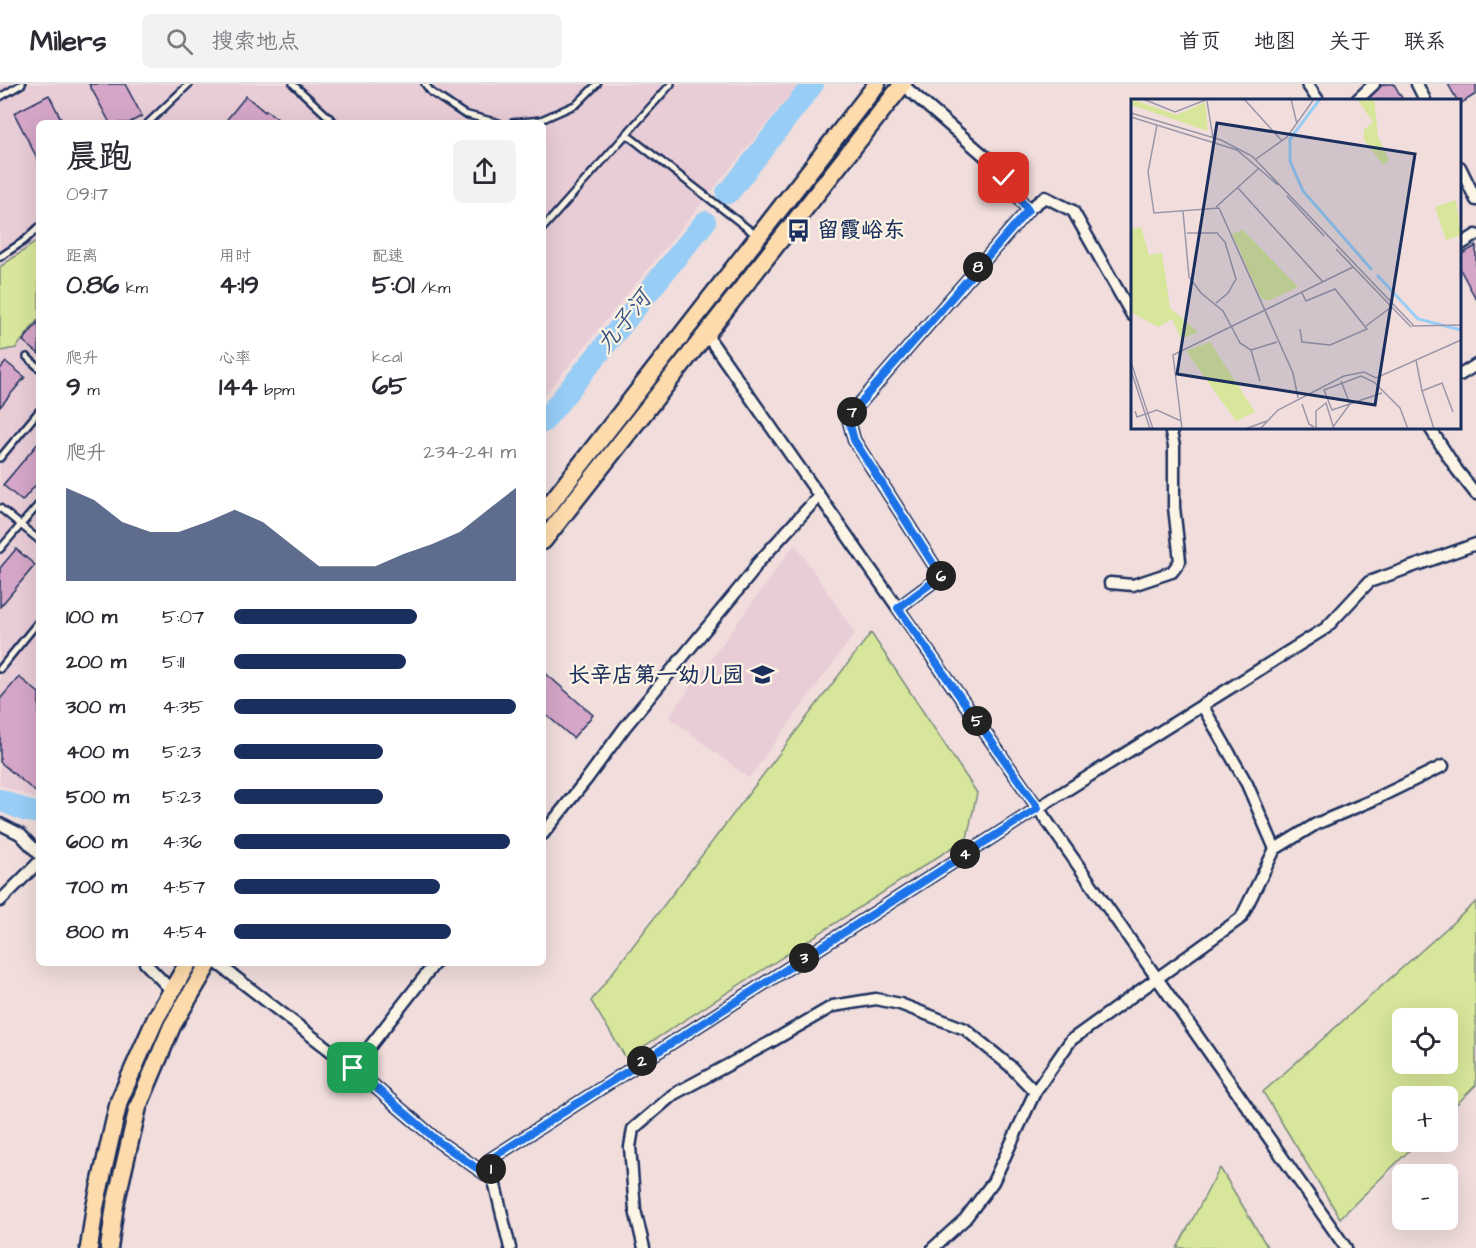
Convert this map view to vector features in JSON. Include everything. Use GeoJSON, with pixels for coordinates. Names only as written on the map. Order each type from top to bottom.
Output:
{"type":"FeatureCollection","features":[{"type":"Feature","properties":{"kind":"main road"},"geometry":{"type":"LineString","coordinates":[[546,509],[877,84]]}},
{"type":"Feature","properties":{"kind":"main road"},"geometry":{"type":"LineString","coordinates":[[546,537],[903,84]]}},
{"type":"Feature","properties":{"kind":"main road"},"geometry":{"type":"LineString","coordinates":[[89,1248],[95,1207],[119,1101],[156,1018],[186,966]]}},
{"type":"Feature","properties":{"kind":"main road"},"geometry":{"type":"LineString","coordinates":[[109,1248],[115,1205],[138,1107],[172,1026],[207,966]]}},
{"type":"Feature","properties":{"kind":"street"},"geometry":{"type":"LineString","coordinates":[[903,84],[1002,171],[1004,178],[1028,210]]}},
{"type":"Feature","properties":{"kind":"street"},"geometry":{"type":"LineString","coordinates":[[1307,84],[1317,99]]}},
{"type":"Feature","properties":{"kind":"street"},"geometry":{"type":"LineString","coordinates":[[1358,99],[1374,84]]}},
{"type":"Feature","properties":{"kind":"street"},"geometry":{"type":"LineString","coordinates":[[1417,84],[1424,99]]}},
{"type":"Feature","properties":{"kind":"street"},"geometry":{"type":"LineString","coordinates":[[1461,169],[1476,200]]}},
{"type":"Feature","properties":{"kind":"street"},"geometry":{"type":"LineString","coordinates":[[898,608],[941,576],[854,440],[848,417],[1028,210],[1045,197],[1073,211],[1131,313]]}},
{"type":"Feature","properties":{"kind":"street"},"geometry":{"type":"LineString","coordinates":[[1461,245],[1476,235]]}},
{"type":"Feature","properties":{"kind":"street"},"geometry":{"type":"LineString","coordinates":[[706,334],[1346,1248]]}},
{"type":"Feature","properties":{"kind":"street"},"geometry":{"type":"LineString","coordinates":[[1461,374],[1476,365]]}},
{"type":"Feature","properties":{"kind":"street"},"geometry":{"type":"LineString","coordinates":[[1110,583],[1133,585],[1172,573],[1180,561],[1174,507],[1173,446],[1170,429]]}},
{"type":"Feature","properties":{"kind":"street"},"geometry":{"type":"LineString","coordinates":[[1431,429],[1457,470],[1476,494]]}},
{"type":"Feature","properties":{"kind":"street"},"geometry":{"type":"LineString","coordinates":[[546,830],[625,727],[757,564],[819,496]]}},
{"type":"Feature","properties":{"kind":"street"},"geometry":{"type":"LineString","coordinates":[[510,1248],[489,1160],[1038,808],[1326,627],[1369,582],[1476,544]]}},
{"type":"Feature","properties":{"kind":"street"},"geometry":{"type":"LineString","coordinates":[[1202,705],[1247,784],[1275,849]]}},
{"type":"Feature","properties":{"kind":"street"},"geometry":{"type":"LineString","coordinates":[[933,1248],[965,1219],[993,1182],[1035,1092],[1071,1040],[1241,918],[1275,849],[1316,824],[1373,800],[1443,766]]}},
{"type":"Feature","properties":{"kind":"street"},"geometry":{"type":"LineString","coordinates":[[0,824],[20,834],[36,851]]}},
{"type":"Feature","properties":{"kind":"street"},"geometry":{"type":"LineString","coordinates":[[0,901],[36,865]]}},
{"type":"Feature","properties":{"kind":"street"},"geometry":{"type":"LineString","coordinates":[[148,966],[172,991]]}},
{"type":"Feature","properties":{"kind":"street"},"geometry":{"type":"LineString","coordinates":[[221,966],[353,1068],[439,1142],[494,1180]]}},
{"type":"Feature","properties":{"kind":"street"},"geometry":{"type":"LineString","coordinates":[[353,1068],[433,966]]}},
{"type":"Feature","properties":{"kind":"street"},"geometry":{"type":"LineString","coordinates":[[644,1248],[635,1210],[630,1147],[633,1129],[674,1094],[833,1006],[876,999],[900,1004],[965,1029],[1010,1066],[1035,1092]]}},
{"type":"Feature","properties":{"kind":"lane"},"geometry":{"type":"LineString","coordinates":[[0,97],[22,84]]}},
{"type":"Feature","properties":{"kind":"lane"},"geometry":{"type":"LineString","coordinates":[[151,120],[189,84]]}},
{"type":"Feature","properties":{"kind":"lane"},"geometry":{"type":"LineString","coordinates":[[293,84],[332,120]]}},
{"type":"Feature","properties":{"kind":"lane"},"geometry":{"type":"LineString","coordinates":[[425,84],[431,92],[464,114],[487,120]]}},
{"type":"Feature","properties":{"kind":"lane"},"geometry":{"type":"LineString","coordinates":[[541,120],[577,104],[597,84]]}},
{"type":"Feature","properties":{"kind":"lane"},"geometry":{"type":"LineString","coordinates":[[546,225],[671,84]]}},
{"type":"Feature","properties":{"kind":"lane"},"geometry":{"type":"LineString","coordinates":[[626,134],[757,236]]}},
{"type":"Feature","properties":{"kind":"lane"},"geometry":{"type":"LineString","coordinates":[[0,257],[36,230]]}},
{"type":"Feature","properties":{"kind":"lane"},"geometry":{"type":"LineString","coordinates":[[27,357],[36,365]]}},
{"type":"Feature","properties":{"kind":"lane"},"geometry":{"type":"LineString","coordinates":[[0,458],[36,415]]}},
{"type":"Feature","properties":{"kind":"lane"},"geometry":{"type":"LineString","coordinates":[[0,508],[36,538]]}},
{"type":"Feature","properties":{"kind":"lane"},"geometry":{"type":"LineString","coordinates":[[0,549],[36,508]]}},
{"type":"Feature","properties":{"kind":"lane"},"geometry":{"type":"LineString","coordinates":[[0,669],[36,625]]}},
{"type":"Feature","properties":{"kind":"shaded area"},"geometry":{"type":"Polygon","coordinates":[[[0,84],[799,84],[546,393],[546,120],[36,120],[36,799],[0,785],[0,84]]]}},
{"type":"Feature","properties":{"kind":"shaded area","name":"长辛店第一幼儿园"},"geometry":{"type":"Polygon","coordinates":[[[795,544],[855,633],[749,778],[669,717],[795,544]]]}},
{"type":"Feature","properties":{"kind":"green space"},"geometry":{"type":"Polygon","coordinates":[[[36,242],[36,322],[16,348],[0,351],[0,267],[36,242]]]}},
{"type":"Feature","properties":{"kind":"green space"},"geometry":{"type":"Polygon","coordinates":[[[871,633],[977,793],[967,838],[626,1058],[591,1001],[871,633]]]}},
{"type":"Feature","properties":{"kind":"green space"},"geometry":{"type":"Polygon","coordinates":[[[1476,902],[1476,1085],[1458,1103],[1458,1086],[1392,1086],[1392,1152],[1408,1152],[1395,1164],[1392,1164],[1392,1167],[1340,1218],[1263,1092],[1476,902]]]}},
{"type":"Feature","properties":{"kind":"green space"},"geometry":{"type":"Polygon","coordinates":[[[1220,1168],[1268,1248],[1177,1248],[1220,1168]]]}},
{"type":"Feature","properties":{"kind":"building"},"geometry":{"type":"Polygon","coordinates":[[[89,84],[125,84],[142,116],[135,120],[108,120],[89,84]]]}},
{"type":"Feature","properties":{"kind":"building"},"geometry":{"type":"Polygon","coordinates":[[[1394,84],[1402,99],[1368,99],[1381,86],[1394,84]]]}},
{"type":"Feature","properties":{"kind":"building"},"geometry":{"type":"Polygon","coordinates":[[[1448,84],[1476,84],[1476,94],[1461,103],[1461,99],[1456,99],[1448,84]]]}},
{"type":"Feature","properties":{"kind":"building"},"geometry":{"type":"Polygon","coordinates":[[[49,95],[62,120],[36,120],[36,156],[14,113],[49,95]]]}},
{"type":"Feature","properties":{"kind":"building"},"geometry":{"type":"Polygon","coordinates":[[[246,96],[279,120],[226,120],[246,96]]]}},
{"type":"Feature","properties":{"kind":"building"},"geometry":{"type":"Polygon","coordinates":[[[1476,246],[1476,299],[1461,271],[1461,254],[1476,246]]]}},
{"type":"Feature","properties":{"kind":"building"},"geometry":{"type":"Polygon","coordinates":[[[36,325],[36,352],[23,341],[36,325]]]}},
{"type":"Feature","properties":{"kind":"building"},"geometry":{"type":"Polygon","coordinates":[[[6,362],[25,377],[0,407],[0,369],[6,362]]]}},
{"type":"Feature","properties":{"kind":"building"},"geometry":{"type":"Polygon","coordinates":[[[36,446],[36,485],[22,501],[3,485],[36,446]]]}},
{"type":"Feature","properties":{"kind":"building"},"geometry":{"type":"Polygon","coordinates":[[[16,549],[35,565],[0,607],[0,568],[16,549]]]}},
{"type":"Feature","properties":{"kind":"building"},"geometry":{"type":"Polygon","coordinates":[[[546,674],[593,715],[573,738],[546,715],[546,674]]]}},
{"type":"Feature","properties":{"kind":"building"},"geometry":{"type":"Polygon","coordinates":[[[19,677],[36,691],[36,792],[0,762],[0,699],[19,677]]]}},
{"type":"Feature","properties":{"kind":"waterway","name":"九子河"},"geometry":{"type":"LineString","coordinates":[[727,193],[813,84]]}},
{"type":"Feature","properties":{"kind":"waterway","name":"九子河"},"geometry":{"type":"LineString","coordinates":[[546,418],[705,222]]}},
{"type":"Feature","properties":{"kind":"waterway","name":"九子河"},"geometry":{"type":"LineString","coordinates":[[0,800],[36,812]]}},
{"type":"Feature","properties":{"kind":"place","name":"留霞峪东"},"geometry":{"type":"Point","coordinates":[799,230]}},
{"type":"Feature","properties":{"kind":"place","name":"长辛店第一幼儿园"},"geometry":{"type":"Point","coordinates":[762,675]}},
{"type":"Feature","properties":{"kind":"route"},"geometry":{"type":"LineString","coordinates":[[353,1068],[439,1142],[494,1180],[489,1160],[1038,808],[898,608],[941,576],[854,440],[848,417],[1028,210],[1004,178]]}}]}
